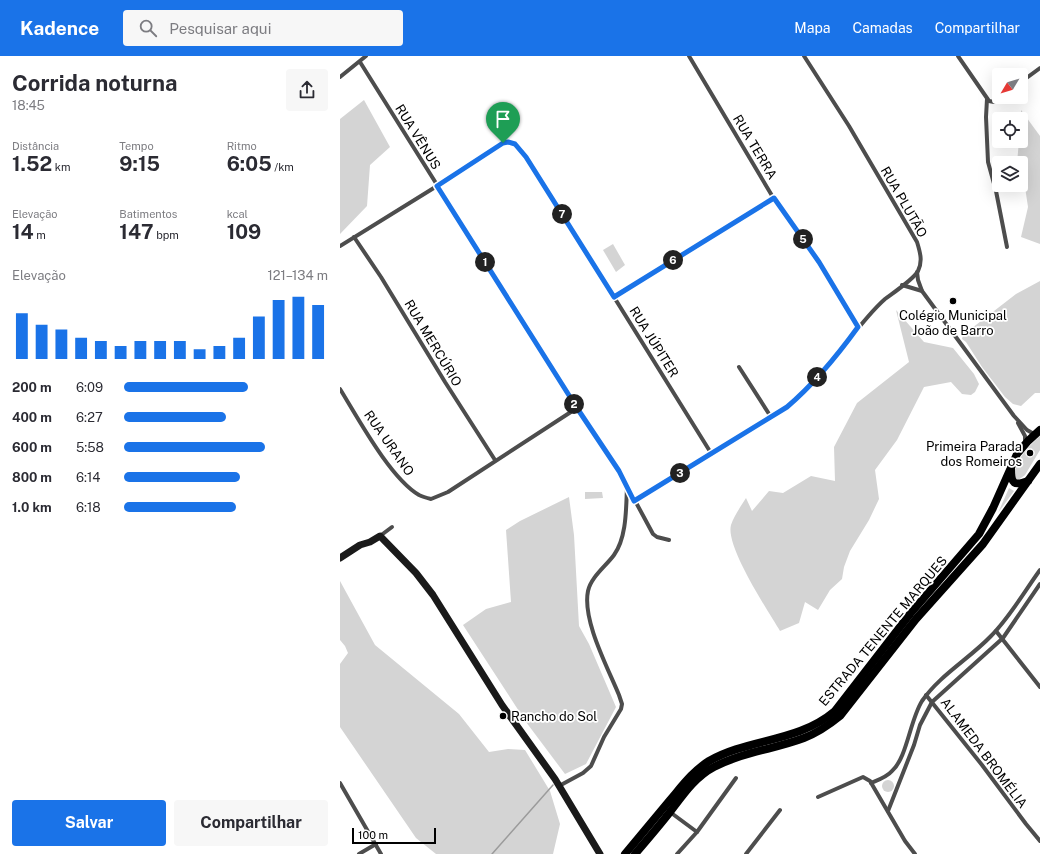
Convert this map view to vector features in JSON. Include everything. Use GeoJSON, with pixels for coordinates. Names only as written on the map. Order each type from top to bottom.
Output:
{"type":"FeatureCollection","features":[{"type":"Feature","properties":{"kind":"main road","name":"ESTRADA TENENTE MARQUES"},"geometry":{"type":"LineString","coordinates":[[626,854],[687,780],[703,765],[733,751],[801,731],[826,718],[835,711],[910,614],[978,534],[988,519],[1017,454],[1038,432]]}},
{"type":"Feature","properties":{"kind":"main road","name":"ESTRADA TENENTE MARQUES"},"geometry":{"type":"LineString","coordinates":[[635,854],[696,780],[714,767],[735,758],[805,738],[830,724],[840,716],[916,619],[982,544],[1040,464]]}},
{"type":"Feature","properties":{"kind":"main road"},"geometry":{"type":"LineString","coordinates":[[1011,468],[1012,480],[1015,483],[1019,484],[1028,481]]}},
{"type":"Feature","properties":{"kind":"street"},"geometry":{"type":"LineString","coordinates":[[340,78],[366,56]]}},
{"type":"Feature","properties":{"kind":"street","name":"RUA TERRA"},"geometry":{"type":"LineString","coordinates":[[689,56],[774,198],[819,262],[858,327]]}},
{"type":"Feature","properties":{"kind":"street","name":"RUA PLUTÃO"},"geometry":{"type":"LineString","coordinates":[[804,56],[849,126],[917,242],[921,261],[917,272]]}},
{"type":"Feature","properties":{"kind":"street"},"geometry":{"type":"LineString","coordinates":[[958,56],[987,99],[992,102]]}},
{"type":"Feature","properties":{"kind":"street","name":"RUA VÊNUS"},"geometry":{"type":"LineString","coordinates":[[360,62],[577,408],[619,471],[653,534],[657,537],[669,540]]}},
{"type":"Feature","properties":{"kind":"street"},"geometry":{"type":"LineString","coordinates":[[1028,77],[1040,68]]}},
{"type":"Feature","properties":{"kind":"street"},"geometry":{"type":"LineString","coordinates":[[987,99],[986,117],[988,162],[996,191],[1007,247]]}},
{"type":"Feature","properties":{"kind":"street","name":"RUA JÚPITER"},"geometry":{"type":"LineString","coordinates":[[437,186],[503,143],[512,142],[515,144],[526,157],[711,453]]}},
{"type":"Feature","properties":{"kind":"street"},"geometry":{"type":"LineString","coordinates":[[340,246],[437,186]]}},
{"type":"Feature","properties":{"kind":"street"},"geometry":{"type":"LineString","coordinates":[[614,297],[774,198]]}},
{"type":"Feature","properties":{"kind":"street","name":"RUA MERCÚRIO"},"geometry":{"type":"LineString","coordinates":[[354,237],[381,277],[495,460]]}},
{"type":"Feature","properties":{"kind":"street"},"geometry":{"type":"LineString","coordinates":[[634,501],[787,407],[837,355],[858,327],[876,307],[917,272]]}},
{"type":"Feature","properties":{"kind":"street"},"geometry":{"type":"LineString","coordinates":[[917,272],[922,291],[1014,416],[1027,430],[1038,432]]}},
{"type":"Feature","properties":{"kind":"street"},"geometry":{"type":"LineString","coordinates":[[902,286],[922,291]]}},
{"type":"Feature","properties":{"kind":"street"},"geometry":{"type":"LineString","coordinates":[[739,367],[771,417]]}},
{"type":"Feature","properties":{"kind":"street","name":"RUA URANO"},"geometry":{"type":"LineString","coordinates":[[340,389],[376,447],[396,474],[410,488],[420,495],[431,499],[448,492],[495,460]]}},
{"type":"Feature","properties":{"kind":"street"},"geometry":{"type":"LineString","coordinates":[[495,460],[577,408]]}},
{"type":"Feature","properties":{"kind":"street"},"geometry":{"type":"LineString","coordinates":[[1014,416],[1025,436],[1025,444]]}},
{"type":"Feature","properties":{"kind":"street"},"geometry":{"type":"LineString","coordinates":[[559,786],[583,773],[591,766],[604,737],[621,709],[622,704],[619,695],[589,619],[588,592],[591,583],[615,554],[619,544],[626,520],[627,486]]}},
{"type":"Feature","properties":{"kind":"street"},"geometry":{"type":"LineString","coordinates":[[340,558],[360,545],[370,542],[392,527]]}},
{"type":"Feature","properties":{"kind":"street"},"geometry":{"type":"LineString","coordinates":[[380,536],[416,573],[433,595],[502,705],[559,786],[600,854]]}},
{"type":"Feature","properties":{"kind":"street"},"geometry":{"type":"LineString","coordinates":[[871,783],[892,772],[896,767],[902,755],[916,713],[926,695],[945,676],[971,655],[996,631],[1040,570]]}},
{"type":"Feature","properties":{"kind":"street"},"geometry":{"type":"LineString","coordinates":[[888,811],[914,745],[920,725],[932,702],[1003,638],[1040,584]]}},
{"type":"Feature","properties":{"kind":"street"},"geometry":{"type":"LineString","coordinates":[[996,631],[1040,687]]}},
{"type":"Feature","properties":{"kind":"street","name":"ALAMEDA BROMÉLIA"},"geometry":{"type":"LineString","coordinates":[[926,695],[1040,841]]}},
{"type":"Feature","properties":{"kind":"street"},"geometry":{"type":"LineString","coordinates":[[818,797],[863,777],[871,783],[905,841],[915,854]]}},
{"type":"Feature","properties":{"kind":"street"},"geometry":{"type":"LineString","coordinates":[[677,854],[697,832],[736,778]]}},
{"type":"Feature","properties":{"kind":"street"},"geometry":{"type":"LineString","coordinates":[[340,782],[381,854]]}},
{"type":"Feature","properties":{"kind":"street"},"geometry":{"type":"LineString","coordinates":[[746,854],[780,810]]}},
{"type":"Feature","properties":{"kind":"street"},"geometry":{"type":"LineString","coordinates":[[670,812],[697,832]]}},
{"type":"Feature","properties":{"kind":"street"},"geometry":{"type":"LineString","coordinates":[[359,854],[376,844]]}},
{"type":"Feature","properties":{"kind":"shaded area"},"geometry":{"type":"Polygon","coordinates":[[[364,100],[390,147],[370,165],[367,206],[340,234],[340,119],[364,100]]]}},
{"type":"Feature","properties":{"kind":"shaded area"},"geometry":{"type":"Polygon","coordinates":[[[1028,120],[1040,136],[1040,244],[1021,237],[1028,207],[1026,192],[1028,192],[1028,156],[1018,156],[1018,148],[1028,148],[1028,120]]]}},
{"type":"Feature","properties":{"kind":"shaded area"},"geometry":{"type":"Polygon","coordinates":[[[613,244],[625,265],[616,272],[603,250],[613,244]]]}},
{"type":"Feature","properties":{"kind":"shaded area"},"geometry":{"type":"Polygon","coordinates":[[[1040,281],[1040,393],[1035,393],[1021,406],[1013,404],[1005,397],[982,367],[966,342],[962,339],[963,335],[1016,294],[1040,281]]]}},
{"type":"Feature","properties":{"kind":"shaded area"},"geometry":{"type":"Polygon","coordinates":[[[896,310],[924,342],[953,348],[974,374],[979,384],[975,392],[971,395],[962,394],[951,382],[924,387],[897,440],[875,470],[879,499],[869,520],[850,551],[844,567],[842,579],[830,590],[818,610],[805,602],[799,623],[780,631],[749,578],[734,548],[731,535],[731,525],[746,498],[752,511],[769,491],[783,493],[811,476],[835,481],[834,447],[857,403],[909,362],[896,310]]]}},
{"type":"Feature","properties":{"kind":"shaded area"},"geometry":{"type":"Polygon","coordinates":[[[1040,436],[1040,450],[1025,475],[1017,481],[1013,477],[1017,464],[1027,449],[1040,436]]]}},
{"type":"Feature","properties":{"kind":"shaded area"},"geometry":{"type":"Polygon","coordinates":[[[1009,488],[1014,491],[998,513],[1009,488]]]}},
{"type":"Feature","properties":{"kind":"shaded area"},"geometry":{"type":"Polygon","coordinates":[[[585,492],[602,492],[603,498],[585,499],[585,492]]]}},
{"type":"Feature","properties":{"kind":"shaded area"},"geometry":{"type":"Polygon","coordinates":[[[569,497],[574,535],[579,626],[589,644],[616,707],[586,764],[565,774],[526,722],[463,625],[486,609],[511,602],[506,530],[520,521],[569,497]]]}},
{"type":"Feature","properties":{"kind":"shaded area"},"geometry":{"type":"Polygon","coordinates":[[[340,581],[375,645],[459,714],[489,752],[508,749],[525,750],[550,791],[560,824],[553,854],[436,854],[416,838],[340,727],[340,664],[348,653],[340,640],[340,581]]]}},
{"type":"Feature","properties":{"kind":"shaded area"},"geometry":{"type":"Polygon","coordinates":[[[886,780],[890,780],[894,786],[890,792],[886,792],[882,788],[882,784],[886,780]]]}},
{"type":"Feature","properties":{"kind":"waterway"},"geometry":{"type":"LineString","coordinates":[[492,854],[553,785]]}},
{"type":"Feature","properties":{"kind":"place","name":"Colégio Municipal João de Barro"},"geometry":{"type":"Point","coordinates":[953,301]}},
{"type":"Feature","properties":{"kind":"place","name":"Primeira Parada dos Romeiros"},"geometry":{"type":"Point","coordinates":[1030,453]}},
{"type":"Feature","properties":{"kind":"place","name":"Rancho do Sol"},"geometry":{"type":"Point","coordinates":[503,716]}},
{"type":"Feature","properties":{"kind":"route"},"geometry":{"type":"LineString","coordinates":[[512,142],[526,157],[614,297],[774,198],[819,262],[858,327],[837,355],[813,382],[787,407],[634,501],[619,471],[577,408],[437,186],[503,143],[512,142]]}}]}
